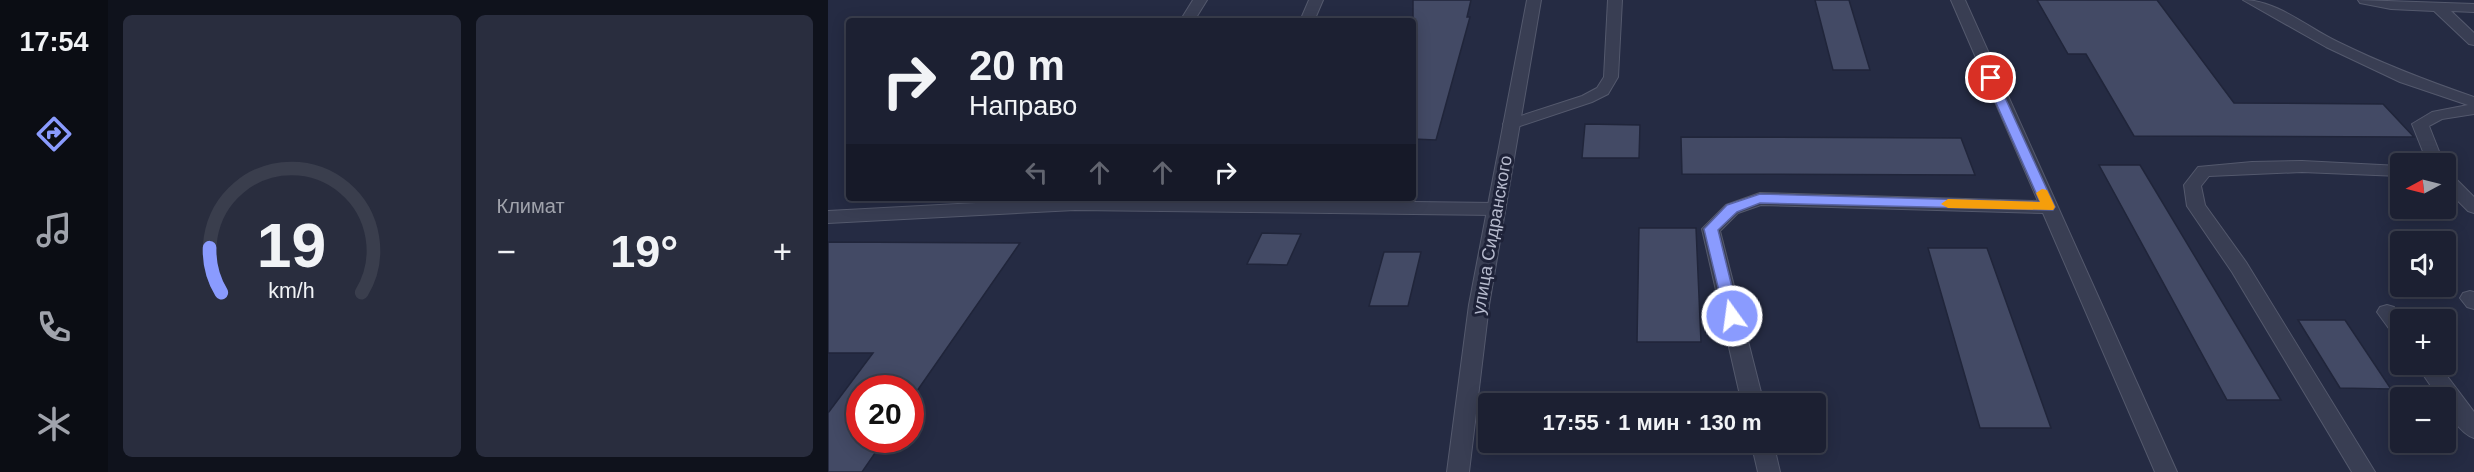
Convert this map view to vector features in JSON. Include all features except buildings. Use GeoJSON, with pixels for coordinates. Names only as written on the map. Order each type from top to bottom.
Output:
{"type":"FeatureCollection","features":[{"type":"Feature","properties":{"kind":"street"},"geometry":{"type":"LineString","coordinates":[[1189,18],[1200,0]]}},
{"type":"Feature","properties":{"kind":"street"},"geometry":{"type":"LineString","coordinates":[[1308,18],[1317,0]]}},
{"type":"Feature","properties":{"kind":"street","name":"улица Сидранского"},"geometry":{"type":"LineString","coordinates":[[1458,472],[1479,305],[1534,0]]}},
{"type":"Feature","properties":{"kind":"street"},"geometry":{"type":"LineString","coordinates":[[1511,124],[1587,99],[1603,91],[1611,77],[1615,0]]}},
{"type":"Feature","properties":{"kind":"street"},"geometry":{"type":"LineString","coordinates":[[1958,0],[2166,472]]}},
{"type":"Feature","properties":{"kind":"street"},"geometry":{"type":"LineString","coordinates":[[2250,0],[2331,44],[2405,79],[2474,102]]}},
{"type":"Feature","properties":{"kind":"street"},"geometry":{"type":"LineString","coordinates":[[2365,0],[2391,5],[2474,8]]}},
{"type":"Feature","properties":{"kind":"street"},"geometry":{"type":"LineString","coordinates":[[2438,8],[2474,41]]}},
{"type":"Feature","properties":{"kind":"street"},"geometry":{"type":"LineString","coordinates":[[2432,153],[2420,124],[2438,114],[2474,109]]}},
{"type":"Feature","properties":{"kind":"street"},"geometry":{"type":"LineString","coordinates":[[2364,472],[2239,267],[2196,206],[2192,185],[2204,171],[2235,168],[2390,170]]}},
{"type":"Feature","properties":{"kind":"street"},"geometry":{"type":"LineString","coordinates":[[2456,189],[2474,207]]}},
{"type":"Feature","properties":{"kind":"street"},"geometry":{"type":"LineString","coordinates":[[1750,393],[1711,229],[1732,208],[1760,199],[2048,207]]}},
{"type":"Feature","properties":{"kind":"street"},"geometry":{"type":"LineString","coordinates":[[828,217],[1077,201],[1495,209]]}},
{"type":"Feature","properties":{"kind":"street"},"geometry":{"type":"LineString","coordinates":[[2387,312],[2390,316]]}},
{"type":"Feature","properties":{"kind":"street"},"geometry":{"type":"LineString","coordinates":[[2434,375],[2474,429]]}},
{"type":"Feature","properties":{"kind":"street"},"geometry":{"type":"LineString","coordinates":[[1765,453],[1769,472]]}},
{"type":"Feature","properties":{"kind":"slow traffic"},"geometry":{"type":"LineString","coordinates":[[1948,204],[2048,207],[2042,193]]}},
{"type":"Feature","properties":{"kind":"route"},"geometry":{"type":"LineString","coordinates":[[1732,316],[1711,229],[1732,208],[1760,199],[2048,207],[1991,78]]}}]}
